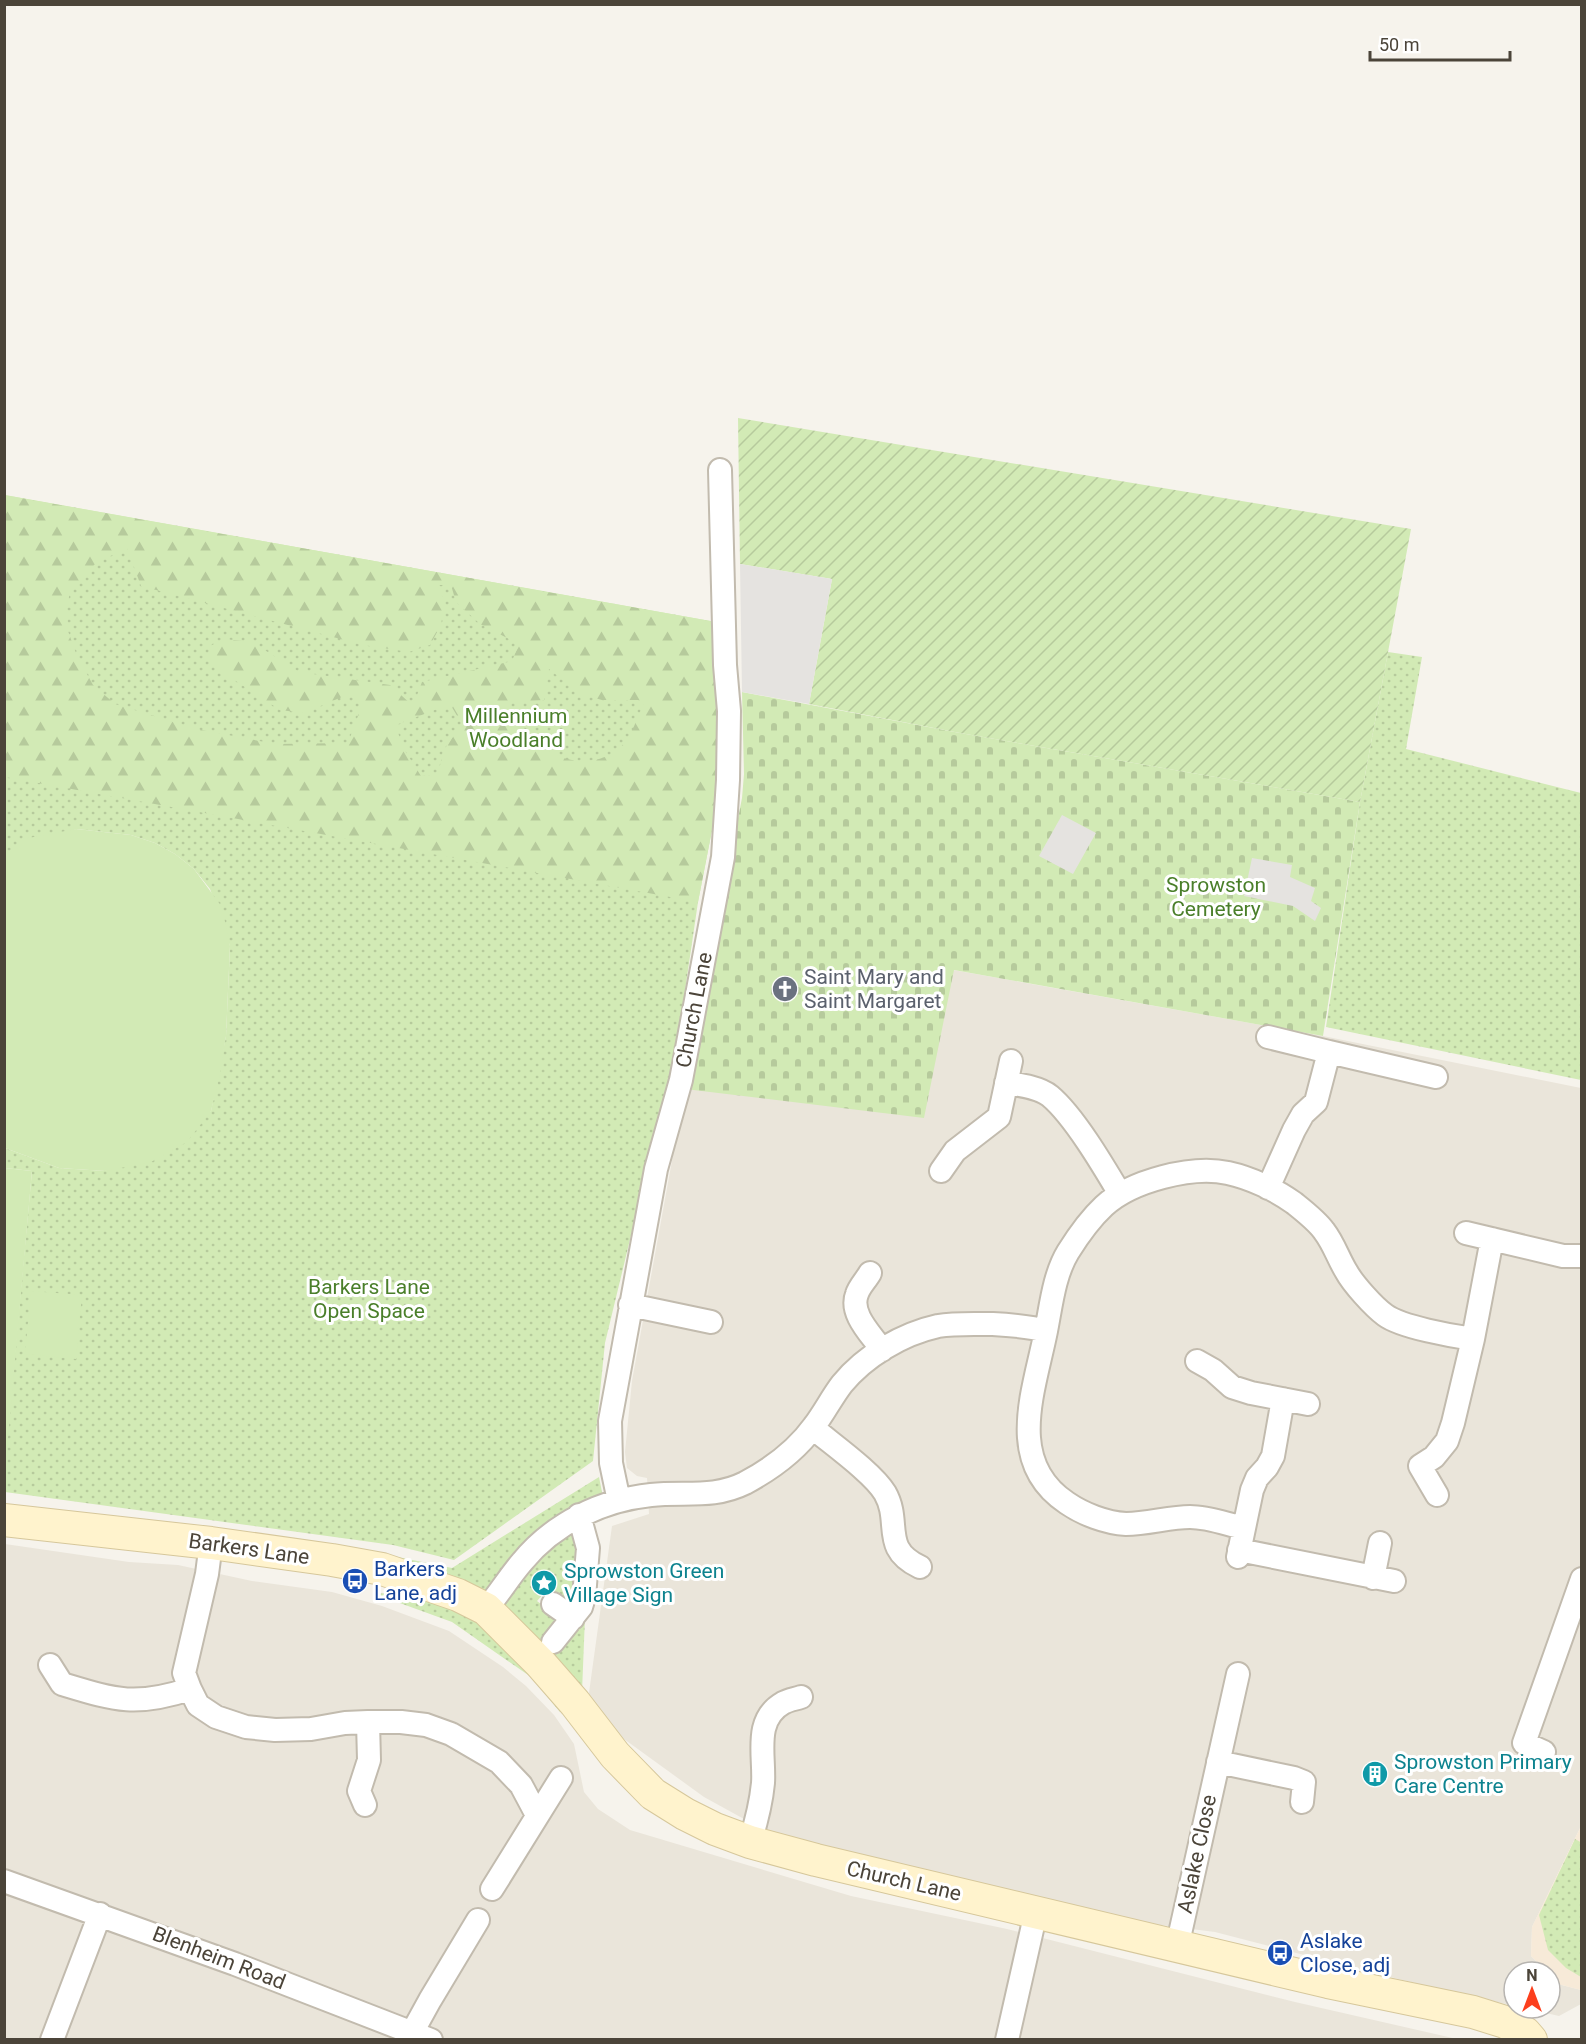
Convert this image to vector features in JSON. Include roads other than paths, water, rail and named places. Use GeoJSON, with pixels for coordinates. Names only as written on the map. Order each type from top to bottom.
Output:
{"type":"FeatureCollection","features":[{"type":"Feature","properties":{"kind":"street","name":"Church Lane"},"geometry":{"type":"LineString","coordinates":[[619,1501],[611,1463],[610,1421],[656,1169],[681,1080],[723,857],[728,780],[729,711],[725,665],[720,470]]}},
{"type":"Feature","properties":{"kind":"street"},"geometry":{"type":"LineString","coordinates":[[1268,1037],[1436,1077]]}},
{"type":"Feature","properties":{"kind":"street"},"geometry":{"type":"LineString","coordinates":[[1268,1188],[1294,1130],[1303,1114],[1316,1102],[1329,1052]]}},
{"type":"Feature","properties":{"kind":"street"},"geometry":{"type":"LineString","coordinates":[[941,1171],[955,1151],[999,1117],[1011,1061]]}},
{"type":"Feature","properties":{"kind":"street"},"geometry":{"type":"LineString","coordinates":[[1006,1083],[1026,1086],[1049,1095],[1072,1121],[1120,1194]]}},
{"type":"Feature","properties":{"kind":"street"},"geometry":{"type":"LineString","coordinates":[[1244,1528],[1192,1517],[1125,1524],[1101,1519],[1076,1509],[1054,1494],[1037,1473],[1028,1446],[1028,1423],[1056,1284],[1066,1255],[1083,1228],[1105,1205],[1120,1194],[1168,1175],[1201,1171],[1228,1173],[1268,1188],[1294,1203],[1323,1229],[1346,1272],[1386,1316],[1443,1334],[1473,1339]]}},
{"type":"Feature","properties":{"kind":"street"},"geometry":{"type":"LineString","coordinates":[[1466,1233],[1563,1256],[1581,1256]]}},
{"type":"Feature","properties":{"kind":"street"},"geometry":{"type":"LineString","coordinates":[[1437,1495],[1420,1466],[1434,1457],[1447,1441],[1473,1339],[1492,1239]]}},
{"type":"Feature","properties":{"kind":"street"},"geometry":{"type":"LineString","coordinates":[[870,1274],[857,1293],[855,1304],[858,1315],[882,1350]]}},
{"type":"Feature","properties":{"kind":"street"},"geometry":{"type":"LineString","coordinates":[[630,1305],[711,1322]]}},
{"type":"Feature","properties":{"kind":"street"},"geometry":{"type":"LineString","coordinates":[[486,1609],[535,1548],[579,1515],[619,1501],[652,1495],[714,1492],[742,1484],[768,1470],[790,1455],[813,1428],[842,1384],[860,1366],[882,1350],[910,1335],[938,1326],[969,1324],[1005,1325],[1046,1331]]}},
{"type":"Feature","properties":{"kind":"street"},"geometry":{"type":"LineString","coordinates":[[1197,1361],[1213,1370],[1232,1387],[1308,1404]]}},
{"type":"Feature","properties":{"kind":"street"},"geometry":{"type":"LineString","coordinates":[[1283,1400],[1273,1456],[1257,1478],[1252,1490],[1239,1554],[1383,1580],[1380,1543]]}},
{"type":"Feature","properties":{"kind":"street"},"geometry":{"type":"LineString","coordinates":[[813,1428],[876,1481],[891,1507],[893,1533],[897,1547],[907,1561],[920,1567]]}},
{"type":"Feature","properties":{"kind":"street"},"geometry":{"type":"LineString","coordinates":[[553,1642],[581,1607],[585,1597],[588,1548],[579,1515]]}},
{"type":"Feature","properties":{"kind":"street","name":"Barkers Lane"},"geometry":{"type":"LineString","coordinates":[[4,1520],[211,1543],[382,1569],[458,1595],[486,1609]]}},
{"type":"Feature","properties":{"kind":"street"},"geometry":{"type":"LineString","coordinates":[[211,1543],[207,1574],[184,1672],[198,1705],[216,1717],[246,1727],[287,1730],[368,1722],[426,1725],[451,1734],[499,1762],[521,1785],[537,1815]]}},
{"type":"Feature","properties":{"kind":"street"},"geometry":{"type":"LineString","coordinates":[[1524,1744],[1581,1579]]}},
{"type":"Feature","properties":{"kind":"street"},"geometry":{"type":"LineString","coordinates":[[553,1604],[573,1618]]}},
{"type":"Feature","properties":{"kind":"street","name":"Church Lane"},"geometry":{"type":"LineString","coordinates":[[486,1609],[540,1663],[575,1703],[615,1755],[653,1794],[715,1829],[750,1842],[816,1860],[1328,1982],[1473,2012],[1505,2022],[1525,2033],[1531,2040]]}},
{"type":"Feature","properties":{"kind":"street"},"geometry":{"type":"LineString","coordinates":[[50,1665],[62,1684],[114,1699],[138,1701],[167,1697],[190,1689]]}},
{"type":"Feature","properties":{"kind":"street","name":"Aslake Close"},"geometry":{"type":"LineString","coordinates":[[1177,1947],[1238,1674]]}},
{"type":"Feature","properties":{"kind":"street"},"geometry":{"type":"LineString","coordinates":[[750,1842],[761,1800],[764,1726],[771,1714],[783,1703],[801,1697]]}},
{"type":"Feature","properties":{"kind":"street"},"geometry":{"type":"LineString","coordinates":[[365,1805],[359,1791],[369,1760],[368,1722]]}},
{"type":"Feature","properties":{"kind":"street"},"geometry":{"type":"LineString","coordinates":[[1218,1762],[1294,1778],[1308,1787]]}},
{"type":"Feature","properties":{"kind":"street"},"geometry":{"type":"LineString","coordinates":[[492,1889],[561,1778]]}},
{"type":"Feature","properties":{"kind":"street","name":"Blenheim Road"},"geometry":{"type":"LineString","coordinates":[[4,1881],[100,1914],[417,2037]]}},
{"type":"Feature","properties":{"kind":"street"},"geometry":{"type":"LineString","coordinates":[[1007,2040],[1036,1912]]}},
{"type":"Feature","properties":{"kind":"street"},"geometry":{"type":"LineString","coordinates":[[52,2040],[100,1914]]}},
{"type":"Feature","properties":{"kind":"street"},"geometry":{"type":"LineString","coordinates":[[417,2037],[478,1920]]}},
{"type":"Feature","properties":{"kind":"place","name":"Saint Mary and Saint Margaret"},"geometry":{"type":"Point","coordinates":[785,989]}},
{"type":"Feature","properties":{"kind":"place","name":"Barkers Lane, adj"},"geometry":{"type":"Point","coordinates":[355,1581]}},
{"type":"Feature","properties":{"kind":"place","name":"Sprowston Green Village Sign"},"geometry":{"type":"Point","coordinates":[544,1583]}},
{"type":"Feature","properties":{"kind":"place","name":"Sprowston Primary Care Centre"},"geometry":{"type":"Point","coordinates":[1375,1774]}},
{"type":"Feature","properties":{"kind":"place","name":"Aslake Close, adj"},"geometry":{"type":"Point","coordinates":[1280,1953]}},
{"type":"Feature","properties":{"kind":"park label","name":"Millennium Woodland"},"geometry":{"type":"Point","coordinates":[516,728]}},
{"type":"Feature","properties":{"kind":"park label","name":"Sprowston Cemetery"},"geometry":{"type":"Point","coordinates":[1216,897]}},
{"type":"Feature","properties":{"kind":"park label","name":"Barkers Lane Open Space"},"geometry":{"type":"Point","coordinates":[369,1299]}}]}
